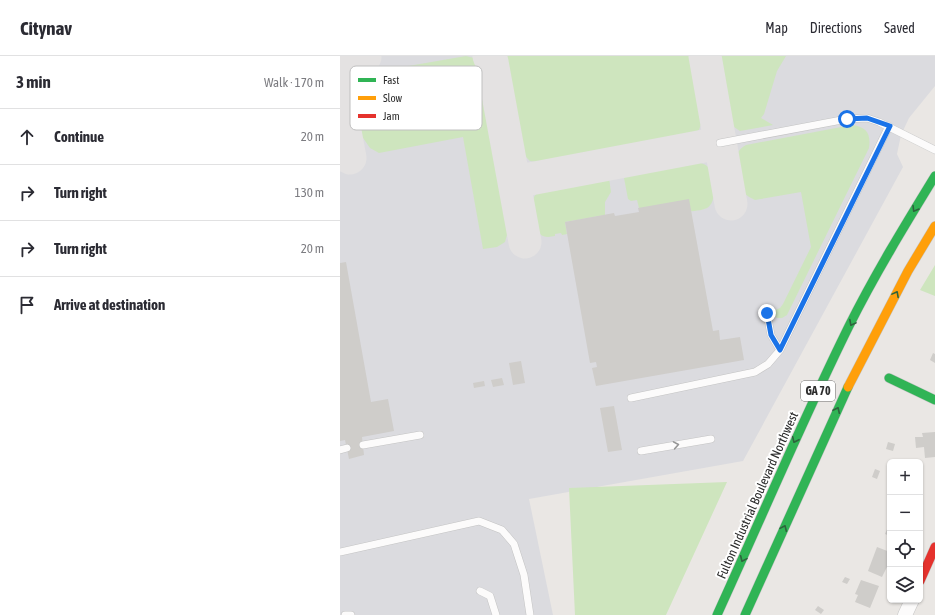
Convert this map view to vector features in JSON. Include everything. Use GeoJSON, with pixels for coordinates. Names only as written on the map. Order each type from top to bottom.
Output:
{"type":"FeatureCollection","features":[{"type":"Feature","properties":{"kind":"main road","name":"Fulton Industrial Boulevard Northwest"},"geometry":{"type":"LineString","coordinates":[[718,615],[792,447],[839,346],[883,263],[935,176]]}},
{"type":"Feature","properties":{"kind":"main road","name":"GA 70"},"geometry":{"type":"LineString","coordinates":[[745,615],[843,397],[908,271],[935,226]]}},
{"type":"Feature","properties":{"kind":"main road"},"geometry":{"type":"LineString","coordinates":[[889,378],[935,400]]}},
{"type":"Feature","properties":{"kind":"main road"},"geometry":{"type":"LineString","coordinates":[[923,574],[935,547]]}},
{"type":"Feature","properties":{"kind":"street"},"geometry":{"type":"LineString","coordinates":[[905,615],[911,603]]}},
{"type":"Feature","properties":{"kind":"lane"},"geometry":{"type":"LineString","coordinates":[[720,143],[847,119],[867,118],[890,126],[935,150]]}},
{"type":"Feature","properties":{"kind":"lane"},"geometry":{"type":"LineString","coordinates":[[631,398],[755,372],[768,364],[780,350],[890,126]]}},
{"type":"Feature","properties":{"kind":"lane"},"geometry":{"type":"LineString","coordinates":[[767,313],[771,335],[780,350]]}},
{"type":"Feature","properties":{"kind":"lane"},"geometry":{"type":"LineString","coordinates":[[363,445],[420,435]]}},
{"type":"Feature","properties":{"kind":"lane"},"geometry":{"type":"LineString","coordinates":[[641,451],[711,439]]}},
{"type":"Feature","properties":{"kind":"lane"},"geometry":{"type":"LineString","coordinates":[[340,552],[479,520],[502,530],[514,544],[524,575],[530,615]]}},
{"type":"Feature","properties":{"kind":"lane"},"geometry":{"type":"LineString","coordinates":[[480,591],[490,596],[496,615]]}},
{"type":"Feature","properties":{"kind":"lane"},"geometry":{"type":"LineString","coordinates":[[346,615],[351,615]]}},
{"type":"Feature","properties":{"kind":"shaded area"},"geometry":{"type":"Polygon","coordinates":[[[340,56],[935,56],[935,86],[909,118],[901,135],[897,154],[903,167],[743,461],[529,499],[553,615],[340,615],[340,56]]]}},
{"type":"Feature","properties":{"kind":"green space"},"geometry":{"type":"Polygon","coordinates":[[[466,56],[474,58],[478,66],[408,66],[466,56]]]}},
{"type":"Feature","properties":{"kind":"green space"},"geometry":{"type":"Polygon","coordinates":[[[507,56],[690,56],[702,121],[699,130],[691,134],[537,162],[530,161],[524,155],[506,59],[507,56]]]}},
{"type":"Feature","properties":{"kind":"green space"},"geometry":{"type":"Polygon","coordinates":[[[718,56],[786,56],[777,71],[764,114],[761,118],[773,125],[740,131],[731,125],[718,56]]]}},
{"type":"Feature","properties":{"kind":"green space"},"geometry":{"type":"Polygon","coordinates":[[[483,91],[508,231],[505,242],[497,247],[483,249],[463,137],[379,153],[370,148],[361,135],[360,130],[482,130],[483,91]]]}},
{"type":"Feature","properties":{"kind":"green space"},"geometry":{"type":"Polygon","coordinates":[[[852,125],[861,127],[867,132],[869,148],[787,315],[782,318],[777,318],[771,312],[780,308],[783,304],[811,247],[801,192],[755,200],[749,197],[744,193],[740,180],[737,154],[746,145],[852,125]]]}},
{"type":"Feature","properties":{"kind":"green space"},"geometry":{"type":"Polygon","coordinates":[[[695,162],[708,167],[711,172],[714,195],[713,200],[707,208],[701,210],[684,211],[639,208],[637,200],[631,201],[628,199],[624,178],[626,175],[695,162]]]}},
{"type":"Feature","properties":{"kind":"green space"},"geometry":{"type":"Polygon","coordinates":[[[609,178],[611,192],[605,202],[605,215],[565,222],[567,234],[562,235],[561,233],[555,234],[555,236],[547,237],[540,234],[536,227],[533,210],[533,200],[537,194],[544,190],[609,178]]]}},
{"type":"Feature","properties":{"kind":"green space"},"geometry":{"type":"Polygon","coordinates":[[[935,265],[935,296],[920,290],[935,265]]]}},
{"type":"Feature","properties":{"kind":"green space"},"geometry":{"type":"Polygon","coordinates":[[[727,482],[666,615],[575,615],[569,488],[727,482]]]}},
{"type":"Feature","properties":{"kind":"building"},"geometry":{"type":"Polygon","coordinates":[[[689,199],[713,331],[719,330],[720,340],[740,337],[744,360],[596,386],[592,368],[597,367],[596,362],[590,363],[565,222],[614,213],[615,216],[639,212],[638,208],[689,199]]]}},
{"type":"Feature","properties":{"kind":"building"},"geometry":{"type":"Polygon","coordinates":[[[346,262],[371,402],[388,399],[394,431],[362,437],[364,455],[349,459],[345,440],[340,441],[340,263],[346,262]]]}},
{"type":"Feature","properties":{"kind":"building"},"geometry":{"type":"Polygon","coordinates":[[[933,353],[935,354],[935,363],[930,360],[933,353]]]}},
{"type":"Feature","properties":{"kind":"building"},"geometry":{"type":"Polygon","coordinates":[[[521,361],[525,383],[513,385],[509,363],[521,361]]]}},
{"type":"Feature","properties":{"kind":"building"},"geometry":{"type":"Polygon","coordinates":[[[502,378],[504,385],[493,387],[491,380],[502,378]]]}},
{"type":"Feature","properties":{"kind":"building"},"geometry":{"type":"Polygon","coordinates":[[[484,381],[485,386],[474,388],[473,383],[484,381]]]}},
{"type":"Feature","properties":{"kind":"building"},"geometry":{"type":"Polygon","coordinates":[[[614,406],[622,450],[608,452],[600,408],[614,406]]]}},
{"type":"Feature","properties":{"kind":"building"},"geometry":{"type":"Polygon","coordinates":[[[935,432],[935,457],[925,458],[924,447],[916,448],[915,437],[923,437],[922,433],[935,432]]]}},
{"type":"Feature","properties":{"kind":"building"},"geometry":{"type":"Polygon","coordinates":[[[888,442],[895,444],[893,451],[886,449],[888,442]]]}},
{"type":"Feature","properties":{"kind":"building"},"geometry":{"type":"Polygon","coordinates":[[[875,469],[880,471],[877,479],[872,477],[875,469]]]}},
{"type":"Feature","properties":{"kind":"building"},"geometry":{"type":"Polygon","coordinates":[[[877,547],[887,551],[887,567],[882,577],[868,571],[877,547]]]}},
{"type":"Feature","properties":{"kind":"building"},"geometry":{"type":"Polygon","coordinates":[[[845,577],[850,579],[847,584],[842,582],[845,577]]]}},
{"type":"Feature","properties":{"kind":"building"},"geometry":{"type":"Polygon","coordinates":[[[861,580],[879,586],[870,608],[855,602],[858,595],[855,594],[861,580]]]}},
{"type":"Feature","properties":{"kind":"building"},"geometry":{"type":"Polygon","coordinates":[[[818,606],[824,610],[821,614],[815,610],[818,606]]]}},
{"type":"Feature","properties":{"kind":"taxiway"},"geometry":{"type":"LineString","coordinates":[[489,56],[492,62],[525,242]]}},
{"type":"Feature","properties":{"kind":"taxiway"},"geometry":{"type":"LineString","coordinates":[[705,56],[731,204]]}},
{"type":"Feature","properties":{"kind":"taxiway"},"geometry":{"type":"LineString","coordinates":[[353,66],[365,57]]}},
{"type":"Feature","properties":{"kind":"taxiway"},"geometry":{"type":"LineString","coordinates":[[340,90],[350,69]]}},
{"type":"Feature","properties":{"kind":"taxiway"},"geometry":{"type":"LineString","coordinates":[[340,104],[350,158]]}},
{"type":"Feature","properties":{"kind":"taxiway"},"geometry":{"type":"LineString","coordinates":[[514,182],[720,143]]}},
{"type":"Feature","properties":{"kind":"traffic: fast"},"geometry":{"type":"LineString","coordinates":[[717,615],[798,434],[849,326],[901,231],[935,176]]}},
{"type":"Feature","properties":{"kind":"traffic: fast"},"geometry":{"type":"LineString","coordinates":[[889,378],[935,400]]}},
{"type":"Feature","properties":{"kind":"traffic: fast"},"geometry":{"type":"LineString","coordinates":[[745,615],[848,387]]}},
{"type":"Feature","properties":{"kind":"traffic: slow"},"geometry":{"type":"LineString","coordinates":[[848,387],[908,271],[935,226]]}},
{"type":"Feature","properties":{"kind":"traffic: jam"},"geometry":{"type":"LineString","coordinates":[[923,574],[935,547]]}},
{"type":"Feature","properties":{"kind":"route"},"geometry":{"type":"LineString","coordinates":[[767,313],[771,335],[780,350],[890,126],[867,118],[847,119]]}}]}
